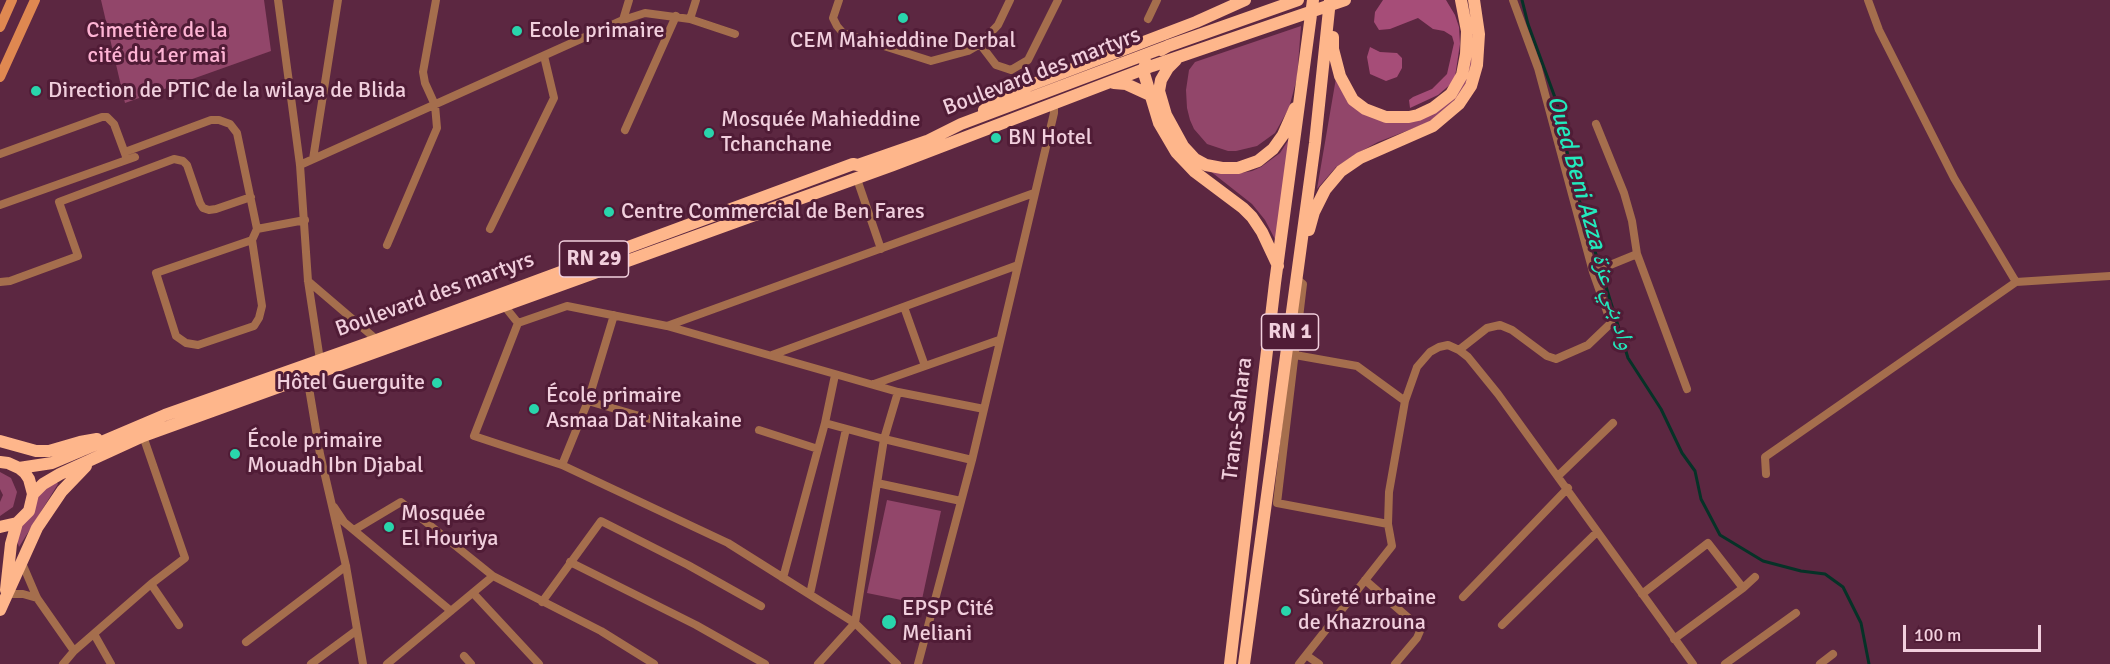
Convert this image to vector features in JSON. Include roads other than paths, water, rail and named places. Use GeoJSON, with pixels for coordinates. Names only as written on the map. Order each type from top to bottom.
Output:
{"type":"FeatureCollection","features":[{"type":"Feature","properties":{"kind":"highway"},"geometry":{"type":"LineString","coordinates":[[961,124],[1028,86],[1196,22],[1245,0]]}},
{"type":"Feature","properties":{"kind":"highway"},"geometry":{"type":"LineString","coordinates":[[1145,64],[1168,46],[1298,0]]}},
{"type":"Feature","properties":{"kind":"highway","name":"Trans-Sahara"},"geometry":{"type":"LineString","coordinates":[[1230,664],[1313,0]]}},
{"type":"Feature","properties":{"kind":"highway","name":"RN 1"},"geometry":{"type":"LineString","coordinates":[[1248,664],[1315,143],[1330,0]]}},
{"type":"Feature","properties":{"kind":"highway"},"geometry":{"type":"LineString","coordinates":[[1145,64],[1178,58],[1345,0]]}},
{"type":"Feature","properties":{"kind":"highway"},"geometry":{"type":"LineString","coordinates":[[1329,14],[1334,39],[1332,43],[1334,55],[1349,95],[1358,104],[1372,112],[1386,117],[1409,117],[1433,108],[1451,94],[1459,81],[1466,54],[1467,31],[1461,0]]}},
{"type":"Feature","properties":{"kind":"highway"},"geometry":{"type":"LineString","coordinates":[[1297,275],[1319,201],[1324,190],[1341,171],[1360,158],[1433,126],[1455,110],[1465,96],[1474,77],[1479,51],[1474,0]]}},
{"type":"Feature","properties":{"kind":"highway"},"geometry":{"type":"LineString","coordinates":[[1154,93],[1168,68],[1178,58]]}},
{"type":"Feature","properties":{"kind":"highway"},"geometry":{"type":"LineString","coordinates":[[1145,64],[1154,93],[1159,123],[1176,152],[1195,172],[1252,217],[1266,238],[1278,267]]}},
{"type":"Feature","properties":{"kind":"highway","name":"Boulevard des martyrs"},"geometry":{"type":"LineString","coordinates":[[19,468],[52,463],[165,415],[377,340],[853,164],[858,165],[927,141],[961,124],[1145,64]]}},
{"type":"Feature","properties":{"kind":"highway","name":"Boulevard des martyrs"},"geometry":{"type":"LineString","coordinates":[[33,494],[51,479],[143,436],[857,179],[1112,82],[1145,64]]}},
{"type":"Feature","properties":{"kind":"highway"},"geometry":{"type":"LineString","coordinates":[[1112,82],[1154,93],[1183,146],[1195,159],[1206,165],[1222,168],[1238,168],[1258,161],[1273,148],[1283,135],[1301,93]]}},
{"type":"Feature","properties":{"kind":"highway"},"geometry":{"type":"LineString","coordinates":[[0,441],[36,451],[49,451],[80,442],[110,438]]}},
{"type":"Feature","properties":{"kind":"highway"},"geometry":{"type":"LineString","coordinates":[[4,602],[37,528],[48,509],[77,474],[96,458]]}},
{"type":"Feature","properties":{"kind":"highway"},"geometry":{"type":"LineString","coordinates":[[0,462],[19,468],[29,479],[33,494],[29,511],[15,528],[4,602]]}},
{"type":"Feature","properties":{"kind":"highway"},"geometry":{"type":"LineString","coordinates":[[0,527],[15,528]]}},
{"type":"Feature","properties":{"kind":"highway"},"geometry":{"type":"LineString","coordinates":[[15,528],[22,563]]}},
{"type":"Feature","properties":{"kind":"main road"},"geometry":{"type":"LineString","coordinates":[[0,27],[12,0]]}},
{"type":"Feature","properties":{"kind":"main road"},"geometry":{"type":"LineString","coordinates":[[0,77],[35,0]]}},
{"type":"Feature","properties":{"kind":"street"},"geometry":{"type":"LineString","coordinates":[[313,159],[338,0]]}},
{"type":"Feature","properties":{"kind":"street"},"geometry":{"type":"LineString","coordinates":[[387,245],[437,128],[435,105],[425,83],[423,72],[436,0]]}},
{"type":"Feature","properties":{"kind":"street"},"geometry":{"type":"LineString","coordinates":[[623,20],[629,0]]}},
{"type":"Feature","properties":{"kind":"street"},"geometry":{"type":"LineString","coordinates":[[690,19],[696,0]]}},
{"type":"Feature","properties":{"kind":"street"},"geometry":{"type":"LineString","coordinates":[[839,0],[833,18],[843,33],[931,61],[968,51],[980,44],[998,25],[1010,0]]}},
{"type":"Feature","properties":{"kind":"street"},"geometry":{"type":"LineString","coordinates":[[980,44],[996,65],[1011,70],[1028,60],[1058,0]]}},
{"type":"Feature","properties":{"kind":"street"},"geometry":{"type":"LineString","coordinates":[[1148,19],[1157,0]]}},
{"type":"Feature","properties":{"kind":"street"},"geometry":{"type":"LineString","coordinates":[[1459,350],[1486,328],[1500,325],[1512,330],[1547,356],[1556,359],[1588,345],[1611,323],[1593,272],[1538,68],[1513,0]]}},
{"type":"Feature","properties":{"kind":"street"},"geometry":{"type":"LineString","coordinates":[[1868,0],[1879,30],[1954,178],[2016,282]]}},
{"type":"Feature","properties":{"kind":"street"},"geometry":{"type":"LineString","coordinates":[[278,1],[300,165],[308,281],[320,360]]}},
{"type":"Feature","properties":{"kind":"street"},"geometry":{"type":"LineString","coordinates":[[300,165],[623,20],[645,13],[690,19],[735,34]]}},
{"type":"Feature","properties":{"kind":"street"},"geometry":{"type":"LineString","coordinates":[[625,130],[676,16]]}},
{"type":"Feature","properties":{"kind":"street"},"geometry":{"type":"LineString","coordinates":[[490,230],[554,98],[544,56]]}},
{"type":"Feature","properties":{"kind":"street"},"geometry":{"type":"LineString","coordinates":[[918,664],[972,460],[1054,113],[1054,104]]}},
{"type":"Feature","properties":{"kind":"street"},"geometry":{"type":"LineString","coordinates":[[0,154],[107,117],[114,124],[141,172]]}},
{"type":"Feature","properties":{"kind":"street"},"geometry":{"type":"LineString","coordinates":[[0,205],[211,120],[230,124],[237,133],[257,229],[252,240],[262,306],[254,326],[198,345],[186,343],[176,336],[156,273],[252,240]]}},
{"type":"Feature","properties":{"kind":"street"},"geometry":{"type":"LineString","coordinates":[[1596,124],[1624,193],[1632,221],[1637,254],[1687,389]]}},
{"type":"Feature","properties":{"kind":"street"},"geometry":{"type":"LineString","coordinates":[[0,282],[10,281],[78,256],[59,202],[174,159],[183,161],[187,165],[203,208],[209,210],[251,196]]}},
{"type":"Feature","properties":{"kind":"street"},"geometry":{"type":"LineString","coordinates":[[857,179],[881,249]]}},
{"type":"Feature","properties":{"kind":"street"},"geometry":{"type":"LineString","coordinates":[[667,326],[1034,194]]}},
{"type":"Feature","properties":{"kind":"street"},"geometry":{"type":"LineString","coordinates":[[257,229],[304,220]]}},
{"type":"Feature","properties":{"kind":"street"},"geometry":{"type":"LineString","coordinates":[[1593,272],[1637,254]]}},
{"type":"Feature","properties":{"kind":"street"},"geometry":{"type":"LineString","coordinates":[[772,355],[1018,265]]}},
{"type":"Feature","properties":{"kind":"street"},"geometry":{"type":"LineString","coordinates":[[1297,275],[1303,284],[1277,503],[1388,524]]}},
{"type":"Feature","properties":{"kind":"street"},"geometry":{"type":"LineString","coordinates":[[1766,474],[1765,457],[2016,282],[2110,276]]}},
{"type":"Feature","properties":{"kind":"street"},"geometry":{"type":"LineString","coordinates":[[308,281],[377,340]]}},
{"type":"Feature","properties":{"kind":"street"},"geometry":{"type":"LineString","coordinates":[[499,295],[504,307],[518,322]]}},
{"type":"Feature","properties":{"kind":"street"},"geometry":{"type":"LineString","coordinates":[[518,322],[567,306],[667,326],[898,392],[984,409]]}},
{"type":"Feature","properties":{"kind":"street"},"geometry":{"type":"LineString","coordinates":[[904,307],[925,366]]}},
{"type":"Feature","properties":{"kind":"street"},"geometry":{"type":"LineString","coordinates":[[562,465],[588,401],[614,315]]}},
{"type":"Feature","properties":{"kind":"street"},"geometry":{"type":"LineString","coordinates":[[518,322],[474,436],[562,465],[728,543],[855,623],[897,664]]}},
{"type":"Feature","properties":{"kind":"street"},"geometry":{"type":"LineString","coordinates":[[874,384],[999,340]]}},
{"type":"Feature","properties":{"kind":"street"},"geometry":{"type":"LineString","coordinates":[[1299,664],[1392,546],[1388,524],[1389,492],[1405,401],[1417,368],[1430,352],[1448,345],[1468,357],[1498,394],[1568,488],[1692,664]]}},
{"type":"Feature","properties":{"kind":"street"},"geometry":{"type":"LineString","coordinates":[[1295,355],[1357,366],[1405,401]]}},
{"type":"Feature","properties":{"kind":"street"},"geometry":{"type":"LineString","coordinates":[[783,578],[836,375]]}},
{"type":"Feature","properties":{"kind":"street"},"geometry":{"type":"LineString","coordinates":[[308,376],[320,454],[345,567],[363,664]]}},
{"type":"Feature","properties":{"kind":"street"},"geometry":{"type":"LineString","coordinates":[[819,664],[855,623],[884,440],[898,392]]}},
{"type":"Feature","properties":{"kind":"street"},"geometry":{"type":"LineString","coordinates":[[588,401],[667,423]]}},
{"type":"Feature","properties":{"kind":"street"},"geometry":{"type":"LineString","coordinates":[[825,423],[884,440],[972,460]]}},
{"type":"Feature","properties":{"kind":"street"},"geometry":{"type":"LineString","coordinates":[[1558,476],[1613,423]]}},
{"type":"Feature","properties":{"kind":"street"},"geometry":{"type":"LineString","coordinates":[[810,594],[846,429]]}},
{"type":"Feature","properties":{"kind":"street"},"geometry":{"type":"LineString","coordinates":[[759,430],[818,449]]}},
{"type":"Feature","properties":{"kind":"street"},"geometry":{"type":"LineString","coordinates":[[63,664],[74,651],[151,584],[185,558],[143,436]]}},
{"type":"Feature","properties":{"kind":"street"},"geometry":{"type":"LineString","coordinates":[[877,483],[961,501]]}},
{"type":"Feature","properties":{"kind":"street"},"geometry":{"type":"LineString","coordinates":[[1463,597],[1568,488]]}},
{"type":"Feature","properties":{"kind":"street"},"geometry":{"type":"LineString","coordinates":[[354,530],[401,502],[493,576],[600,631],[654,664]]}},
{"type":"Feature","properties":{"kind":"street"},"geometry":{"type":"LineString","coordinates":[[331,504],[344,522],[451,611]]}},
{"type":"Feature","properties":{"kind":"street"},"geometry":{"type":"LineString","coordinates":[[542,602],[601,521],[688,565],[761,606]]}},
{"type":"Feature","properties":{"kind":"street"},"geometry":{"type":"LineString","coordinates":[[1502,625],[1597,532]]}},
{"type":"Feature","properties":{"kind":"street"},"geometry":{"type":"LineString","coordinates":[[1642,594],[1708,543],[1743,588]]}},
{"type":"Feature","properties":{"kind":"street"},"geometry":{"type":"LineString","coordinates":[[570,562],[696,625],[765,664]]}},
{"type":"Feature","properties":{"kind":"street"},"geometry":{"type":"LineString","coordinates":[[22,563],[37,598],[74,651]]}},
{"type":"Feature","properties":{"kind":"street"},"geometry":{"type":"LineString","coordinates":[[246,642],[345,567]]}},
{"type":"Feature","properties":{"kind":"street"},"geometry":{"type":"LineString","coordinates":[[387,664],[493,576]]}},
{"type":"Feature","properties":{"kind":"street"},"geometry":{"type":"LineString","coordinates":[[1674,639],[1755,577]]}},
{"type":"Feature","properties":{"kind":"street"},"geometry":{"type":"LineString","coordinates":[[1365,580],[1419,627],[1418,638],[1395,664]]}},
{"type":"Feature","properties":{"kind":"street"},"geometry":{"type":"LineString","coordinates":[[151,584],[178,625]]}},
{"type":"Feature","properties":{"kind":"street"},"geometry":{"type":"LineString","coordinates":[[473,593],[539,664]]}},
{"type":"Feature","properties":{"kind":"street"},"geometry":{"type":"LineString","coordinates":[[4,602],[22,594],[37,598]]}},
{"type":"Feature","properties":{"kind":"street"},"geometry":{"type":"LineString","coordinates":[[1725,664],[1796,613]]}},
{"type":"Feature","properties":{"kind":"street"},"geometry":{"type":"LineString","coordinates":[[311,664],[357,630]]}},
{"type":"Feature","properties":{"kind":"street"},"geometry":{"type":"LineString","coordinates":[[94,634],[111,664]]}},
{"type":"Feature","properties":{"kind":"street"},"geometry":{"type":"LineString","coordinates":[[1820,664],[1833,654]]}},
{"type":"Feature","properties":{"kind":"street"},"geometry":{"type":"LineString","coordinates":[[1306,655],[1319,664]]}},
{"type":"Feature","properties":{"kind":"street"},"geometry":{"type":"LineString","coordinates":[[464,656],[471,664]]}},
{"type":"Feature","properties":{"kind":"waterway","name":"Oued Beni Azza واد بني عزة"},"geometry":{"type":"LineString","coordinates":[[1522,0],[1528,24],[1557,103],[1573,180],[1628,358],[1661,409],[1682,453],[1695,471],[1701,499],[1720,535],[1763,561],[1801,571],[1825,574],[1843,587],[1861,623],[1869,664]]}},
{"type":"Feature","properties":{"kind":"place","name":"CEM Mahieddine Derbal"},"geometry":{"type":"Point","coordinates":[903,18]}},
{"type":"Feature","properties":{"kind":"place","name":"Ecole primaire"},"geometry":{"type":"Point","coordinates":[517,31]}},
{"type":"Feature","properties":{"kind":"place","name":"Direction de PTIC de la wilaya de Blida"},"geometry":{"type":"Point","coordinates":[36,91]}},
{"type":"Feature","properties":{"kind":"place","name":"Mosquée Mahieddine Tchanchane"},"geometry":{"type":"Point","coordinates":[709,133]}},
{"type":"Feature","properties":{"kind":"place","name":"BN Hotel"},"geometry":{"type":"Point","coordinates":[996,138]}},
{"type":"Feature","properties":{"kind":"place","name":"Centre Commercial de Ben Fares"},"geometry":{"type":"Point","coordinates":[609,212]}},
{"type":"Feature","properties":{"kind":"place","name":"Hôtel Guerguite"},"geometry":{"type":"Point","coordinates":[437,383]}},
{"type":"Feature","properties":{"kind":"place","name":"École primaire Asmaa Dat Nitakaine"},"geometry":{"type":"Point","coordinates":[534,409]}},
{"type":"Feature","properties":{"kind":"place","name":"École primaire Mouadh Ibn Djabal"},"geometry":{"type":"Point","coordinates":[235,454]}},
{"type":"Feature","properties":{"kind":"place","name":"Mosquée El Houriya"},"geometry":{"type":"Point","coordinates":[389,527]}},
{"type":"Feature","properties":{"kind":"place","name":"Sûreté urbaine de Khazrouna"},"geometry":{"type":"Point","coordinates":[1286,611]}},
{"type":"Feature","properties":{"kind":"place","name":"EPSP Cité Meliani"},"geometry":{"type":"Point","coordinates":[889,622]}},
{"type":"Feature","properties":{"kind":"park label","name":"Cimetière de la cité du 1er mai"},"geometry":{"type":"Point","coordinates":[157,44]}}]}
